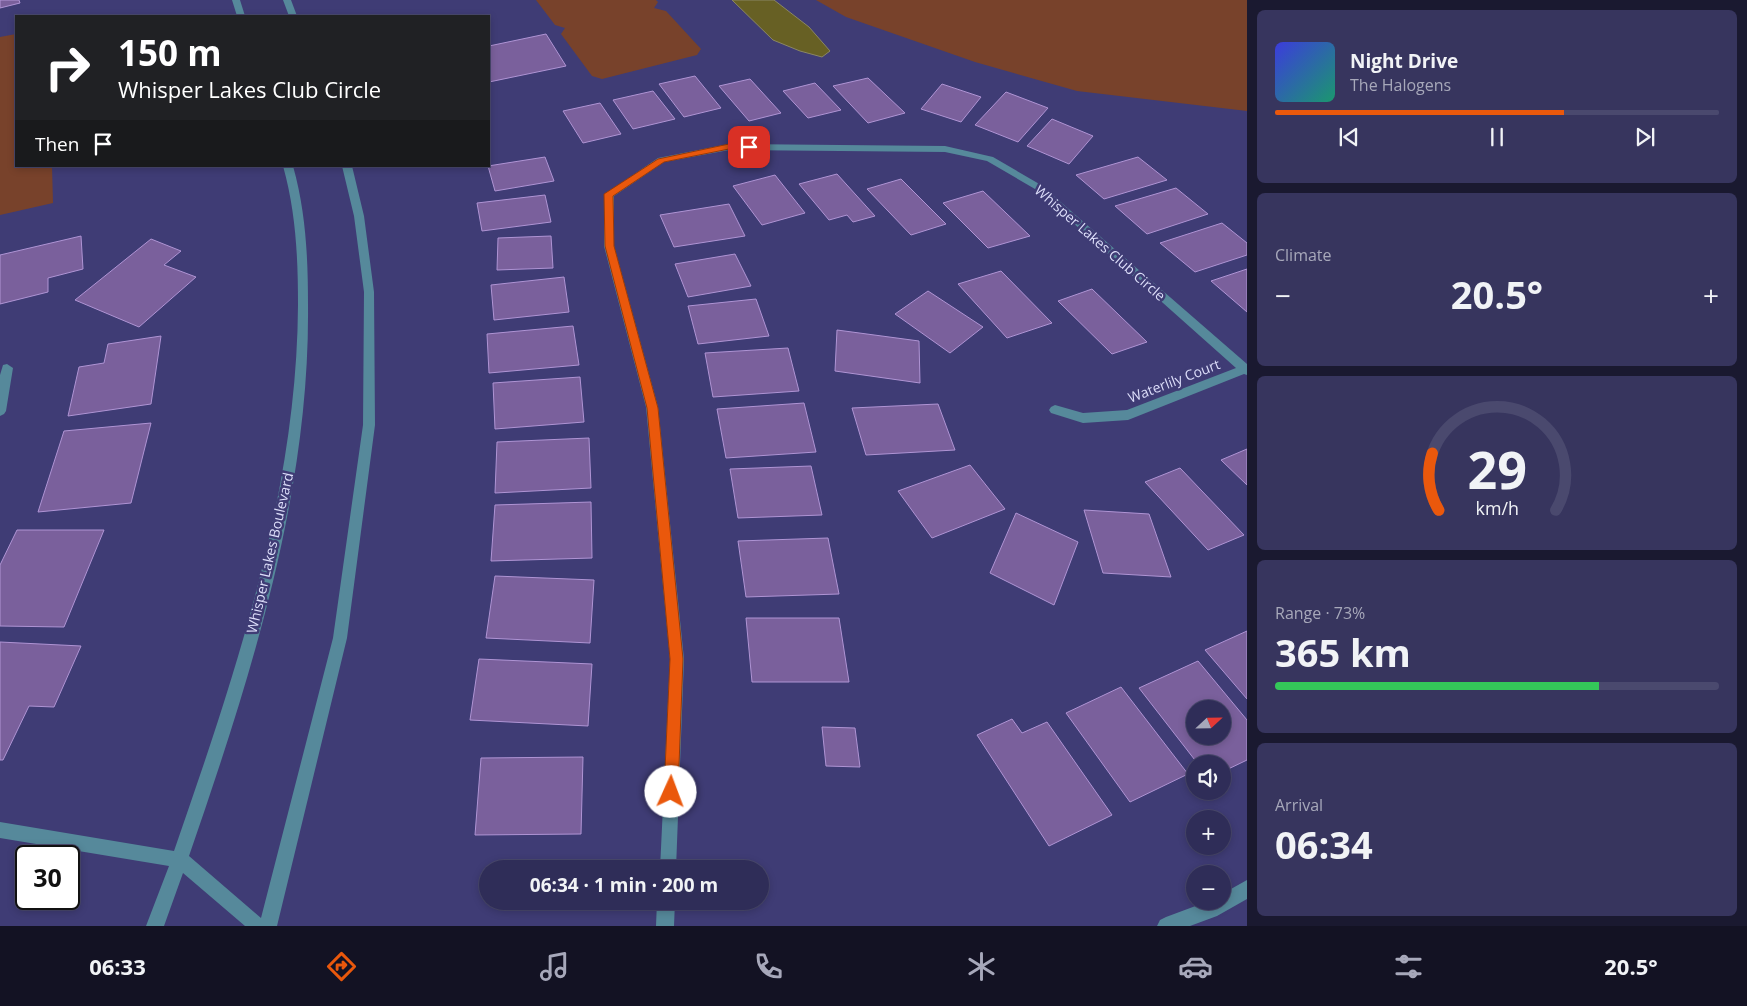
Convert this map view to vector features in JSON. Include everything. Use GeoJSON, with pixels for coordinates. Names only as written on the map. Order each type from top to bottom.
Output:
{"type":"FeatureCollection","features":[{"type":"Feature","properties":{"kind":"street"},"geometry":{"type":"LineString","coordinates":[[236,0],[241,15]]}},
{"type":"Feature","properties":{"kind":"street"},"geometry":{"type":"LineString","coordinates":[[287,0],[293,15]]}},
{"type":"Feature","properties":{"kind":"street","name":"Whisper Lakes Club Circle"},"geometry":{"type":"LineString","coordinates":[[668,860],[676,659],[652,408],[609,246],[609,194],[661,160],[729,147],[945,149],[990,159],[1038,187],[1246,370]]}},
{"type":"Feature","properties":{"kind":"street","name":"Whisper Lakes Boulevard"},"geometry":{"type":"LineString","coordinates":[[155,926],[181,860],[252,637],[280,520],[297,423],[305,331],[302,247],[294,185],[288,167]]}},
{"type":"Feature","properties":{"kind":"street"},"geometry":{"type":"LineString","coordinates":[[268,926],[340,638],[369,425],[369,292],[359,216],[347,167]]}},
{"type":"Feature","properties":{"kind":"street"},"geometry":{"type":"LineString","coordinates":[[0,411],[7,368]]}},
{"type":"Feature","properties":{"kind":"street","name":"Waterlily Court"},"geometry":{"type":"LineString","coordinates":[[1055,410],[1083,418],[1128,415],[1246,370]]}},
{"type":"Feature","properties":{"kind":"street"},"geometry":{"type":"LineString","coordinates":[[0,830],[181,860],[258,926]]}},
{"type":"Feature","properties":{"kind":"street"},"geometry":{"type":"LineString","coordinates":[[1166,926],[1211,910],[1247,889]]}},
{"type":"Feature","properties":{"kind":"street"},"geometry":{"type":"LineString","coordinates":[[666,910],[666,926]]}},
{"type":"Feature","properties":{"kind":"shaded area"},"geometry":{"type":"Polygon","coordinates":[[[536,0],[656,0],[658,2],[654,8],[666,11],[701,49],[697,55],[602,79],[592,76],[561,34],[565,28],[555,25],[536,0]]]}},
{"type":"Feature","properties":{"kind":"shaded area"},"geometry":{"type":"Polygon","coordinates":[[[732,0],[774,0],[809,27],[830,51],[822,57],[800,51],[773,40],[732,0]]]}},
{"type":"Feature","properties":{"kind":"shaded area"},"geometry":{"type":"Polygon","coordinates":[[[816,0],[1247,0],[1247,111],[1077,91],[975,62],[846,17],[816,0]]]}},
{"type":"Feature","properties":{"kind":"shaded area"},"geometry":{"type":"Polygon","coordinates":[[[15,34],[15,167],[52,167],[53,203],[0,215],[0,37],[15,34]]]}},
{"type":"Feature","properties":{"kind":"building"},"geometry":{"type":"Polygon","coordinates":[[[0,0],[19,0],[20,3],[0,8],[0,0]]]}},
{"type":"Feature","properties":{"kind":"building"},"geometry":{"type":"Polygon","coordinates":[[[546,34],[566,66],[490,82],[490,46],[546,34]]]}},
{"type":"Feature","properties":{"kind":"building"},"geometry":{"type":"Polygon","coordinates":[[[695,76],[721,108],[684,117],[659,84],[695,76]]]}},
{"type":"Feature","properties":{"kind":"building"},"geometry":{"type":"Polygon","coordinates":[[[868,78],[905,113],[868,123],[833,86],[868,78]]]}},
{"type":"Feature","properties":{"kind":"building"},"geometry":{"type":"Polygon","coordinates":[[[750,79],[781,113],[749,121],[719,86],[750,79]]]}},
{"type":"Feature","properties":{"kind":"building"},"geometry":{"type":"Polygon","coordinates":[[[815,83],[841,110],[808,118],[783,91],[815,83]]]}},
{"type":"Feature","properties":{"kind":"building"},"geometry":{"type":"Polygon","coordinates":[[[942,84],[981,97],[961,122],[921,109],[942,84]]]}},
{"type":"Feature","properties":{"kind":"building"},"geometry":{"type":"Polygon","coordinates":[[[653,91],[675,119],[633,129],[613,100],[653,91]]]}},
{"type":"Feature","properties":{"kind":"building"},"geometry":{"type":"Polygon","coordinates":[[[1006,92],[1048,108],[1018,142],[975,125],[1006,92]]]}},
{"type":"Feature","properties":{"kind":"building"},"geometry":{"type":"Polygon","coordinates":[[[600,103],[621,134],[583,143],[563,111],[600,103]]]}},
{"type":"Feature","properties":{"kind":"building"},"geometry":{"type":"Polygon","coordinates":[[[1052,119],[1093,136],[1069,164],[1027,146],[1052,119]]]}},
{"type":"Feature","properties":{"kind":"building"},"geometry":{"type":"Polygon","coordinates":[[[545,157],[554,181],[495,191],[488,167],[545,157]]]}},
{"type":"Feature","properties":{"kind":"building"},"geometry":{"type":"Polygon","coordinates":[[[1138,157],[1167,180],[1104,199],[1076,175],[1138,157]]]}},
{"type":"Feature","properties":{"kind":"building"},"geometry":{"type":"Polygon","coordinates":[[[837,174],[875,216],[853,222],[847,215],[829,220],[799,184],[837,174]]]}},
{"type":"Feature","properties":{"kind":"building"},"geometry":{"type":"Polygon","coordinates":[[[775,175],[805,213],[762,225],[733,186],[775,175]]]}},
{"type":"Feature","properties":{"kind":"building"},"geometry":{"type":"Polygon","coordinates":[[[901,179],[946,224],[911,235],[867,189],[901,179]]]}},
{"type":"Feature","properties":{"kind":"building"},"geometry":{"type":"Polygon","coordinates":[[[1176,188],[1208,214],[1147,234],[1115,206],[1176,188]]]}},
{"type":"Feature","properties":{"kind":"building"},"geometry":{"type":"Polygon","coordinates":[[[983,191],[1030,236],[988,248],[943,203],[983,191]]]}},
{"type":"Feature","properties":{"kind":"building"},"geometry":{"type":"Polygon","coordinates":[[[545,195],[551,222],[482,231],[477,203],[545,195]]]}},
{"type":"Feature","properties":{"kind":"building"},"geometry":{"type":"Polygon","coordinates":[[[729,204],[745,236],[674,247],[660,215],[729,204]]]}},
{"type":"Feature","properties":{"kind":"building"},"geometry":{"type":"Polygon","coordinates":[[[1222,223],[1247,243],[1247,255],[1195,272],[1160,243],[1222,223]]]}},
{"type":"Feature","properties":{"kind":"building"},"geometry":{"type":"Polygon","coordinates":[[[81,236],[83,269],[48,278],[48,292],[0,304],[0,255],[81,236]]]}},
{"type":"Feature","properties":{"kind":"building"},"geometry":{"type":"Polygon","coordinates":[[[551,236],[553,268],[497,270],[498,238],[551,236]]]}},
{"type":"Feature","properties":{"kind":"building"},"geometry":{"type":"Polygon","coordinates":[[[151,239],[181,251],[164,265],[196,277],[139,327],[75,300],[151,239]]]}},
{"type":"Feature","properties":{"kind":"building"},"geometry":{"type":"Polygon","coordinates":[[[735,254],[751,286],[688,297],[675,264],[735,254]]]}},
{"type":"Feature","properties":{"kind":"building"},"geometry":{"type":"Polygon","coordinates":[[[1247,269],[1247,312],[1211,281],[1247,269]]]}},
{"type":"Feature","properties":{"kind":"building"},"geometry":{"type":"Polygon","coordinates":[[[1001,271],[1052,323],[1007,338],[958,284],[1001,271]]]}},
{"type":"Feature","properties":{"kind":"building"},"geometry":{"type":"Polygon","coordinates":[[[564,277],[569,312],[494,320],[491,285],[564,277]]]}},
{"type":"Feature","properties":{"kind":"building"},"geometry":{"type":"Polygon","coordinates":[[[1092,289],[1147,342],[1112,354],[1058,301],[1092,289]]]}},
{"type":"Feature","properties":{"kind":"building"},"geometry":{"type":"Polygon","coordinates":[[[928,291],[983,327],[950,353],[895,314],[928,291]]]}},
{"type":"Feature","properties":{"kind":"building"},"geometry":{"type":"Polygon","coordinates":[[[756,299],[769,336],[698,344],[688,306],[756,299]]]}},
{"type":"Feature","properties":{"kind":"building"},"geometry":{"type":"Polygon","coordinates":[[[573,326],[579,365],[489,373],[487,334],[573,326]]]}},
{"type":"Feature","properties":{"kind":"building"},"geometry":{"type":"Polygon","coordinates":[[[837,330],[919,341],[920,383],[835,371],[837,330]]]}},
{"type":"Feature","properties":{"kind":"building"},"geometry":{"type":"Polygon","coordinates":[[[161,336],[151,404],[68,416],[79,367],[104,363],[108,344],[161,336]]]}},
{"type":"Feature","properties":{"kind":"building"},"geometry":{"type":"Polygon","coordinates":[[[788,348],[799,391],[713,397],[705,353],[788,348]]]}},
{"type":"Feature","properties":{"kind":"building"},"geometry":{"type":"Polygon","coordinates":[[[580,377],[584,422],[495,429],[493,383],[580,377]]]}},
{"type":"Feature","properties":{"kind":"building"},"geometry":{"type":"Polygon","coordinates":[[[804,403],[816,452],[726,458],[717,409],[804,403]]]}},
{"type":"Feature","properties":{"kind":"building"},"geometry":{"type":"Polygon","coordinates":[[[938,404],[955,450],[866,455],[852,408],[938,404]]]}},
{"type":"Feature","properties":{"kind":"building"},"geometry":{"type":"Polygon","coordinates":[[[151,423],[131,503],[38,512],[64,431],[151,423]]]}},
{"type":"Feature","properties":{"kind":"building"},"geometry":{"type":"Polygon","coordinates":[[[589,438],[591,488],[495,493],[497,442],[589,438]]]}},
{"type":"Feature","properties":{"kind":"building"},"geometry":{"type":"Polygon","coordinates":[[[1247,449],[1247,485],[1221,460],[1247,449]]]}},
{"type":"Feature","properties":{"kind":"building"},"geometry":{"type":"Polygon","coordinates":[[[970,465],[1005,509],[932,538],[898,491],[970,465]]]}},
{"type":"Feature","properties":{"kind":"building"},"geometry":{"type":"Polygon","coordinates":[[[811,466],[822,515],[738,518],[730,469],[811,466]]]}},
{"type":"Feature","properties":{"kind":"building"},"geometry":{"type":"Polygon","coordinates":[[[1180,468],[1244,535],[1208,550],[1145,482],[1180,468]]]}},
{"type":"Feature","properties":{"kind":"building"},"geometry":{"type":"Polygon","coordinates":[[[591,502],[592,558],[491,561],[495,505],[591,502]]]}},
{"type":"Feature","properties":{"kind":"building"},"geometry":{"type":"Polygon","coordinates":[[[1084,510],[1149,514],[1171,577],[1103,573],[1084,510]]]}},
{"type":"Feature","properties":{"kind":"building"},"geometry":{"type":"Polygon","coordinates":[[[1016,513],[1078,542],[1054,605],[990,573],[1016,513]]]}},
{"type":"Feature","properties":{"kind":"building"},"geometry":{"type":"Polygon","coordinates":[[[17,530],[104,530],[64,627],[0,626],[0,565],[17,530]]]}},
{"type":"Feature","properties":{"kind":"building"},"geometry":{"type":"Polygon","coordinates":[[[828,538],[839,594],[746,597],[738,541],[828,538]]]}},
{"type":"Feature","properties":{"kind":"building"},"geometry":{"type":"Polygon","coordinates":[[[495,576],[594,580],[590,643],[486,638],[495,576]]]}},
{"type":"Feature","properties":{"kind":"building"},"geometry":{"type":"Polygon","coordinates":[[[746,618],[839,618],[849,682],[752,682],[746,618]]]}},
{"type":"Feature","properties":{"kind":"building"},"geometry":{"type":"Polygon","coordinates":[[[1247,631],[1247,699],[1205,650],[1247,631]]]}},
{"type":"Feature","properties":{"kind":"building"},"geometry":{"type":"Polygon","coordinates":[[[0,642],[81,646],[54,707],[29,706],[3,760],[0,760],[0,642]]]}},
{"type":"Feature","properties":{"kind":"building"},"geometry":{"type":"Polygon","coordinates":[[[479,659],[592,664],[588,726],[470,720],[479,659]]]}},
{"type":"Feature","properties":{"kind":"building"},"geometry":{"type":"Polygon","coordinates":[[[1198,661],[1230,700],[1186,700],[1186,745],[1231,745],[1231,701],[1247,720],[1247,760],[1231,768],[1231,755],[1191,755],[1139,688],[1198,661]]]}},
{"type":"Feature","properties":{"kind":"building"},"geometry":{"type":"Polygon","coordinates":[[[1121,687],[1186,771],[1186,775],[1130,802],[1066,713],[1121,687]]]}},
{"type":"Feature","properties":{"kind":"building"},"geometry":{"type":"Polygon","coordinates":[[[1012,719],[1022,733],[1047,722],[1112,815],[1049,846],[977,735],[1012,719]]]}},
{"type":"Feature","properties":{"kind":"building"},"geometry":{"type":"Polygon","coordinates":[[[822,727],[855,728],[860,767],[826,766],[822,727]]]}},
{"type":"Feature","properties":{"kind":"building"},"geometry":{"type":"Polygon","coordinates":[[[583,757],[581,834],[475,835],[481,758],[583,757]]]}},
{"type":"Feature","properties":{"kind":"route"},"geometry":{"type":"LineString","coordinates":[[671,792],[676,659],[652,408],[609,246],[609,194],[661,160],[729,147],[749,147]]}}]}
